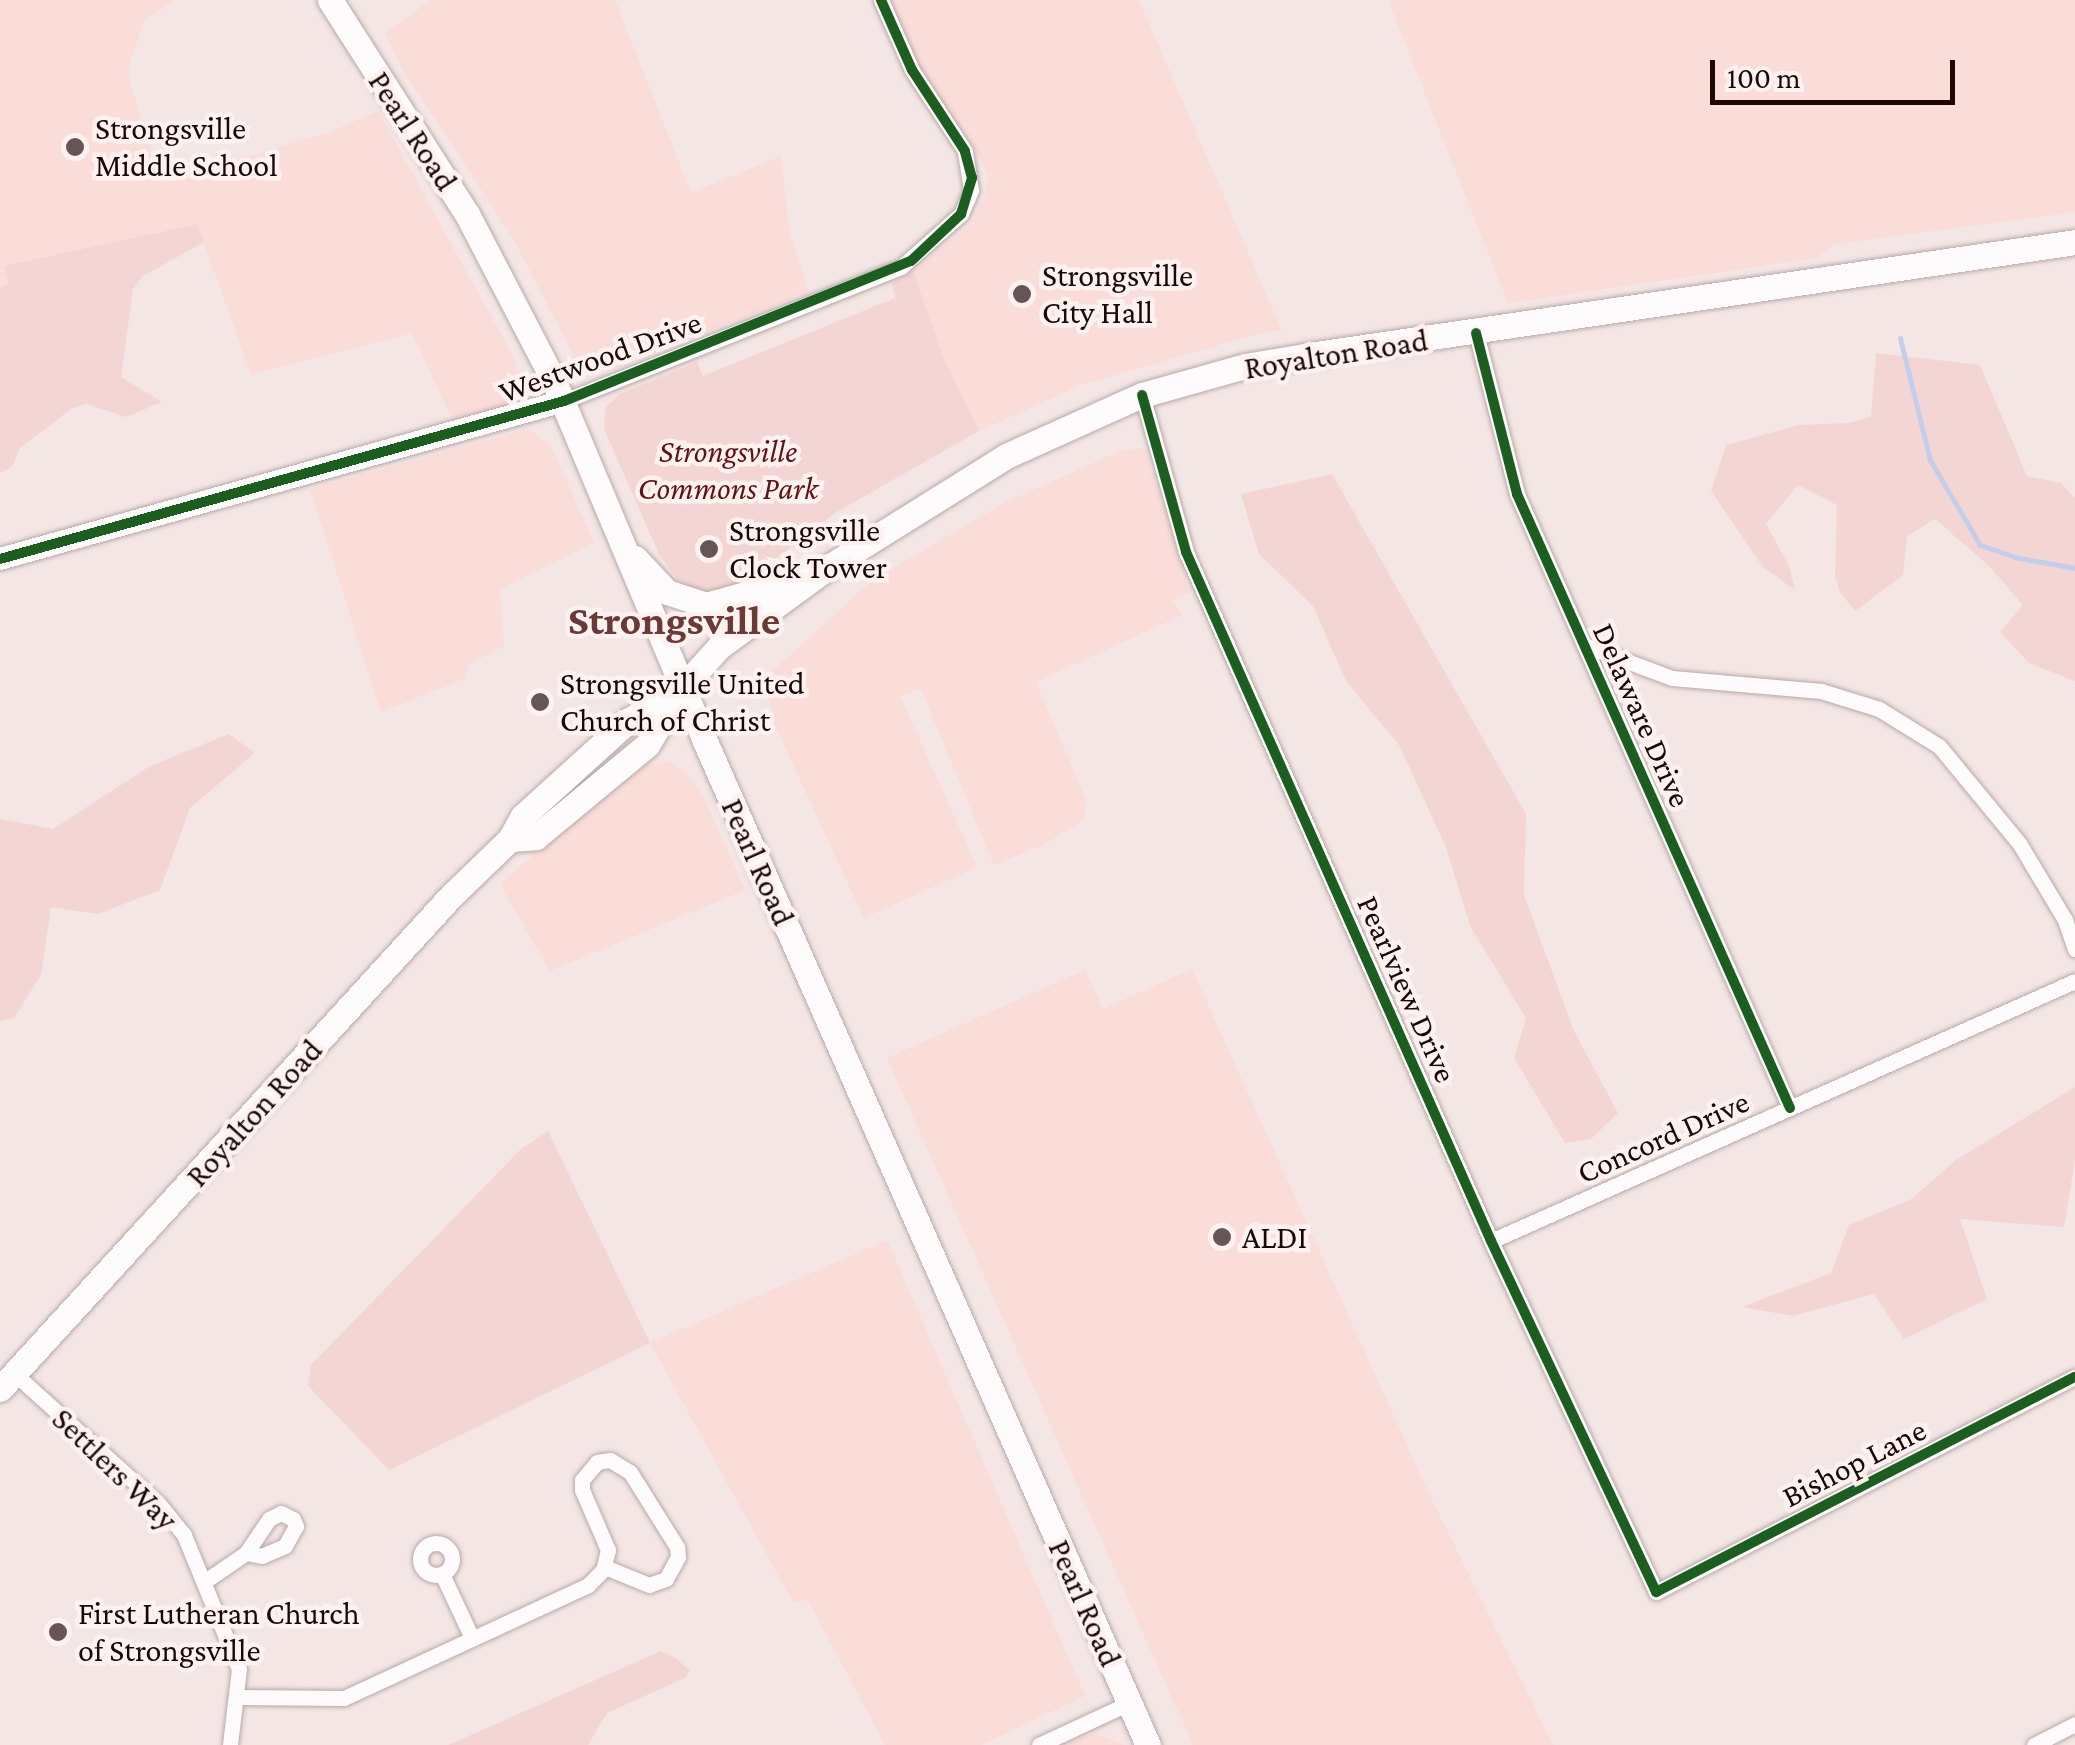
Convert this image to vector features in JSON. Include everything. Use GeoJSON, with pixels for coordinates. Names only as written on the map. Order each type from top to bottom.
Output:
{"type":"FeatureCollection","features":[{"type":"Feature","properties":{"kind":"main road","name":"Pearl Road"},"geometry":{"type":"LineString","coordinates":[[330,0],[467,214],[517,302],[564,401],[682,688],[1148,1745]]}},
{"type":"Feature","properties":{"kind":"main road","name":"Royalton Road"},"geometry":{"type":"LineString","coordinates":[[8,1382],[451,896],[510,839],[536,837],[646,745],[682,688],[720,647],[827,568],[1006,456],[1142,395],[1245,366],[2075,242]]}},
{"type":"Feature","properties":{"kind":"main road"},"geometry":{"type":"LineString","coordinates":[[622,543],[667,592],[706,605],[776,587],[827,568]]}},
{"type":"Feature","properties":{"kind":"street","name":"Westwood Drive"},"geometry":{"type":"LineString","coordinates":[[0,559],[564,401],[902,267],[961,214],[971,190],[965,150],[912,70],[881,0]]}},
{"type":"Feature","properties":{"kind":"street","name":"Delaware Drive"},"geometry":{"type":"LineString","coordinates":[[1476,333],[1517,494],[1790,1108]]}},
{"type":"Feature","properties":{"kind":"street","name":"Pearlview Drive"},"geometry":{"type":"LineString","coordinates":[[1142,395],[1186,552],[1491,1241],[1656,1592]]}},
{"type":"Feature","properties":{"kind":"street"},"geometry":{"type":"LineString","coordinates":[[1584,645],[1672,678],[1821,691],[1878,709],[1940,746],[2019,843],[2065,920],[2075,949]]}},
{"type":"Feature","properties":{"kind":"street","name":"Concord Drive"},"geometry":{"type":"LineString","coordinates":[[1491,1241],[2075,981]]}},
{"type":"Feature","properties":{"kind":"street","name":"Bishop Lane"},"geometry":{"type":"LineString","coordinates":[[1656,1592],[2075,1378]]}},
{"type":"Feature","properties":{"kind":"street","name":"Settlers Way"},"geometry":{"type":"LineString","coordinates":[[8,1382],[158,1504],[184,1535],[239,1669],[230,1745]]}},
{"type":"Feature","properties":{"kind":"street"},"geometry":{"type":"LineString","coordinates":[[238,1697],[344,1698],[588,1585],[604,1567],[606,1537],[582,1484],[588,1469],[610,1460],[630,1472],[677,1547],[678,1557],[666,1578],[650,1585],[604,1567]]}},
{"type":"Feature","properties":{"kind":"street"},"geometry":{"type":"LineString","coordinates":[[204,1581],[246,1553]]}},
{"type":"Feature","properties":{"kind":"street"},"geometry":{"type":"LineString","coordinates":[[442,1574],[472,1638]]}},
{"type":"Feature","properties":{"kind":"street"},"geometry":{"type":"LineString","coordinates":[[1039,1745],[1129,1703]]}},
{"type":"Feature","properties":{"kind":"street"},"geometry":{"type":"LineString","coordinates":[[2034,1745],[2070,1726],[2072,1745]]}},
{"type":"Feature","properties":{"kind":"shaded area"},"geometry":{"type":"Polygon","coordinates":[[[0,0],[176,0],[145,18],[129,65],[130,82],[161,183],[330,132],[378,111],[514,358],[528,397],[522,406],[456,427],[412,333],[251,374],[197,224],[4,266],[9,284],[0,287],[0,0]]]}},
{"type":"Feature","properties":{"kind":"shaded area"},"geometry":{"type":"Polygon","coordinates":[[[431,0],[615,0],[691,193],[781,156],[789,229],[808,292],[610,371],[578,364],[513,238],[405,74],[385,33],[431,0]]]}},
{"type":"Feature","properties":{"kind":"shaded area"},"geometry":{"type":"Polygon","coordinates":[[[887,0],[1139,0],[1282,331],[1268,331],[1081,385],[979,431],[944,358],[913,271],[971,225],[986,194],[988,174],[968,137],[912,60],[887,0]]]}},
{"type":"Feature","properties":{"kind":"shaded area"},"geometry":{"type":"Polygon","coordinates":[[[1388,0],[2075,0],[2075,212],[1835,244],[1816,258],[1508,303],[1388,0]]]}},
{"type":"Feature","properties":{"kind":"shaded area"},"geometry":{"type":"Polygon","coordinates":[[[529,429],[551,446],[594,543],[500,589],[504,646],[468,665],[466,678],[381,712],[310,489],[529,429]]]}},
{"type":"Feature","properties":{"kind":"shaded area"},"geometry":{"type":"Polygon","coordinates":[[[1145,448],[1190,593],[1172,600],[1182,615],[1036,682],[1086,800],[1084,820],[1043,845],[994,865],[921,689],[900,696],[977,867],[864,918],[774,723],[764,679],[869,583],[1002,504],[1120,451],[1145,448]]]}},
{"type":"Feature","properties":{"kind":"shaded area"},"geometry":{"type":"Polygon","coordinates":[[[669,761],[686,773],[703,796],[745,890],[550,971],[500,884],[603,795],[647,765],[669,761]]]}},
{"type":"Feature","properties":{"kind":"shaded area"},"geometry":{"type":"Polygon","coordinates":[[[1192,969],[1429,1494],[1553,1745],[1193,1745],[887,1058],[1085,970],[1103,1009],[1192,969]]]}},
{"type":"Feature","properties":{"kind":"shaded area"},"geometry":{"type":"Polygon","coordinates":[[[887,1240],[1085,1696],[981,1745],[885,1745],[807,1598],[794,1604],[650,1343],[887,1240]]]}},
{"type":"Feature","properties":{"kind":"shaded area"},"geometry":{"type":"Polygon","coordinates":[[[1095,1733],[1124,1745],[1062,1745],[1095,1733]]]}},
{"type":"Feature","properties":{"kind":"green space"},"geometry":{"type":"Polygon","coordinates":[[[197,224],[204,242],[143,276],[133,289],[121,377],[162,402],[126,417],[86,404],[71,409],[20,448],[12,467],[0,473],[0,287],[9,284],[4,266],[197,224]]]}},
{"type":"Feature","properties":{"kind":"green space","name":"Strongsville Commons Park"},"geometry":{"type":"Polygon","coordinates":[[[913,271],[944,358],[979,431],[835,513],[742,584],[709,597],[685,591],[659,554],[604,429],[606,407],[620,394],[697,362],[703,376],[895,298],[892,283],[913,271]]]}},
{"type":"Feature","properties":{"kind":"green space"},"geometry":{"type":"Polygon","coordinates":[[[1876,353],[1980,365],[2027,476],[2061,483],[2075,498],[2075,681],[2029,663],[2000,632],[2023,605],[1989,566],[1935,519],[1907,536],[1903,575],[1855,611],[1840,592],[1835,576],[1837,505],[1798,485],[1766,524],[1789,566],[1795,590],[1763,567],[1711,491],[1726,445],[1799,425],[1848,423],[1871,417],[1876,353]]]}},
{"type":"Feature","properties":{"kind":"green space"},"geometry":{"type":"Polygon","coordinates":[[[1332,474],[1526,814],[1524,895],[1574,1031],[1618,1113],[1591,1139],[1565,1143],[1514,1058],[1526,1018],[1470,926],[1446,847],[1399,745],[1346,681],[1313,606],[1259,554],[1241,494],[1332,474]]]}},
{"type":"Feature","properties":{"kind":"green space"},"geometry":{"type":"Polygon","coordinates":[[[229,734],[255,753],[190,808],[160,890],[98,914],[51,907],[41,975],[14,1018],[0,1021],[0,819],[53,829],[150,766],[229,734]]]}},
{"type":"Feature","properties":{"kind":"green space"},"geometry":{"type":"Polygon","coordinates":[[[2075,1087],[2075,1160],[2064,1227],[1960,1219],[1987,1299],[1904,1339],[1874,1294],[1793,1316],[1742,1307],[1831,1273],[1849,1225],[1910,1200],[1956,1160],[2075,1087]]]}},
{"type":"Feature","properties":{"kind":"green space"},"geometry":{"type":"Polygon","coordinates":[[[548,1131],[650,1343],[389,1470],[308,1386],[311,1365],[521,1149],[548,1131]]]}},
{"type":"Feature","properties":{"kind":"green space"},"geometry":{"type":"Polygon","coordinates":[[[661,1651],[690,1671],[685,1678],[607,1713],[588,1745],[448,1745],[661,1651]]]}},
{"type":"Feature","properties":{"kind":"waterway"},"geometry":{"type":"LineString","coordinates":[[1900,338],[1930,460],[1980,545],[2014,557],[2075,568]]}},
{"type":"Feature","properties":{"kind":"cycle path"},"geometry":{"type":"LineString","coordinates":[[0,559],[564,401],[911,261],[961,214],[972,178],[965,151],[912,70],[881,0]]}},
{"type":"Feature","properties":{"kind":"cycle path"},"geometry":{"type":"LineString","coordinates":[[1476,333],[1517,494],[1790,1108]]}},
{"type":"Feature","properties":{"kind":"cycle path"},"geometry":{"type":"LineString","coordinates":[[1142,395],[1186,552],[1491,1241],[1656,1592],[2075,1377]]}},
{"type":"Feature","properties":{"kind":"place","name":"Strongsville Middle School"},"geometry":{"type":"Point","coordinates":[75,147]}},
{"type":"Feature","properties":{"kind":"place","name":"Strongsville City Hall"},"geometry":{"type":"Point","coordinates":[1022,294]}},
{"type":"Feature","properties":{"kind":"place","name":"Strongsville Clock Tower"},"geometry":{"type":"Point","coordinates":[709,549]}},
{"type":"Feature","properties":{"kind":"place","name":"Strongsville United Church of Christ"},"geometry":{"type":"Point","coordinates":[540,702]}},
{"type":"Feature","properties":{"kind":"place","name":"ALDI"},"geometry":{"type":"Point","coordinates":[1222,1237]}},
{"type":"Feature","properties":{"kind":"place","name":"First Lutheran Church of Strongsville"},"geometry":{"type":"Point","coordinates":[58,1632]}},
{"type":"Feature","properties":{"kind":"district","name":"Strongsville"},"geometry":{"type":"Point","coordinates":[674,620]}}]}
